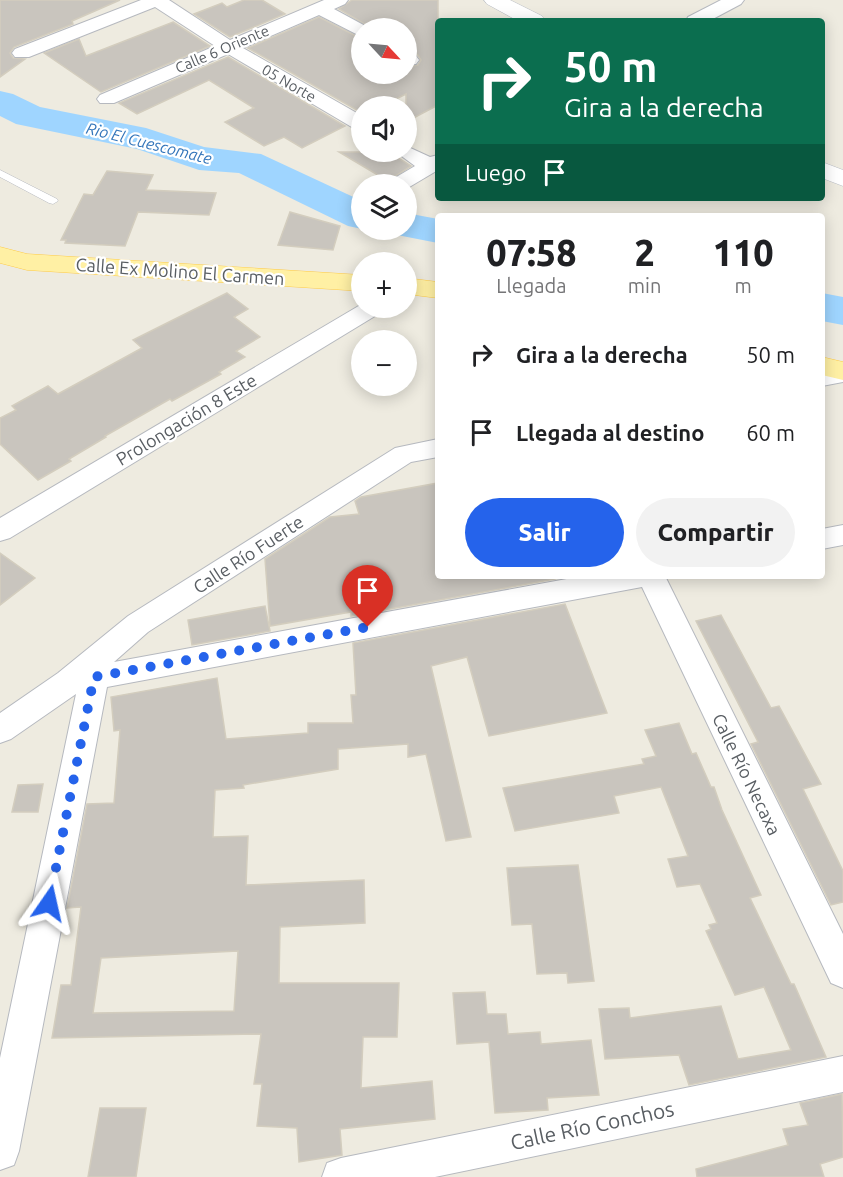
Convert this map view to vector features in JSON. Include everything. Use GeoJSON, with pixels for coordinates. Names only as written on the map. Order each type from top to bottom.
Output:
{"type":"FeatureCollection","features":[{"type":"Feature","properties":{"kind":"main road"},"geometry":{"type":"LineString","coordinates":[[494,0],[528,18]]}},
{"type":"Feature","properties":{"kind":"main road"},"geometry":{"type":"LineString","coordinates":[[825,170],[843,179]]}},
{"type":"Feature","properties":{"kind":"main road","name":"Calle Ex Molino El Carmen"},"geometry":{"type":"LineString","coordinates":[[0,255],[27,262],[351,282]]}},
{"type":"Feature","properties":{"kind":"main road"},"geometry":{"type":"LineString","coordinates":[[417,287],[435,290]]}},
{"type":"Feature","properties":{"kind":"main road"},"geometry":{"type":"LineString","coordinates":[[825,367],[843,373]]}},
{"type":"Feature","properties":{"kind":"street"},"geometry":{"type":"LineString","coordinates":[[22,53],[157,0]]}},
{"type":"Feature","properties":{"kind":"street","name":"05 Norte"},"geometry":{"type":"LineString","coordinates":[[157,0],[227,46],[351,119]]}},
{"type":"Feature","properties":{"kind":"street","name":"Calle 6 Oriente"},"geometry":{"type":"LineString","coordinates":[[107,99],[339,0]]}},
{"type":"Feature","properties":{"kind":"street"},"geometry":{"type":"LineString","coordinates":[[701,18],[735,0]]}},
{"type":"Feature","properties":{"kind":"street"},"geometry":{"type":"LineString","coordinates":[[320,8],[351,26]]}},
{"type":"Feature","properties":{"kind":"street"},"geometry":{"type":"LineString","coordinates":[[417,156],[434,163]]}},
{"type":"Feature","properties":{"kind":"street"},"geometry":{"type":"LineString","coordinates":[[417,174],[434,163]]}},
{"type":"Feature","properties":{"kind":"street","name":"Prolongación 8 Este"},"geometry":{"type":"LineString","coordinates":[[0,531],[355,318]]}},
{"type":"Feature","properties":{"kind":"street"},"geometry":{"type":"LineString","coordinates":[[825,377],[843,373]]}},
{"type":"Feature","properties":{"kind":"street","name":"Calle Río Fuerte"},"geometry":{"type":"LineString","coordinates":[[0,730],[82,680],[138,624],[404,454],[435,449]]}},
{"type":"Feature","properties":{"kind":"street"},"geometry":{"type":"LineString","coordinates":[[825,538],[843,535]]}},
{"type":"Feature","properties":{"kind":"street"},"geometry":{"type":"LineString","coordinates":[[0,1151],[82,680],[626,579]]}},
{"type":"Feature","properties":{"kind":"street","name":"Calle Río Necaxa"},"geometry":{"type":"LineString","coordinates":[[652,579],[843,971]]}},
{"type":"Feature","properties":{"kind":"street","name":"Calle Río Conchos"},"geometry":{"type":"LineString","coordinates":[[341,1177],[843,1074]]}},
{"type":"Feature","properties":{"kind":"lane"},"geometry":{"type":"LineString","coordinates":[[0,173],[53,201]]}},
{"type":"Feature","properties":{"kind":"building"},"geometry":{"type":"Polygon","coordinates":[[[0,0],[120,0],[72,21],[73,24],[14,47],[10,53],[13,58],[25,59],[0,77],[0,0]]]}},
{"type":"Feature","properties":{"kind":"building"},"geometry":{"type":"Polygon","coordinates":[[[244,0],[262,0],[285,14],[230,37],[194,14],[222,3],[227,7],[244,0]]]}},
{"type":"Feature","properties":{"kind":"building"},"geometry":{"type":"Polygon","coordinates":[[[352,0],[438,0],[438,18],[435,18],[435,107],[417,116],[417,96],[406,96],[406,94],[402,96],[351,96],[351,107],[248,48],[319,17],[351,33],[351,84],[417,84],[417,65],[421,60],[417,55],[417,18],[354,18],[339,9],[352,0]]]}},
{"type":"Feature","properties":{"kind":"building"},"geometry":{"type":"Polygon","coordinates":[[[173,22],[210,46],[101,92],[44,53],[79,39],[86,56],[173,22]]]}},
{"type":"Feature","properties":{"kind":"building"},"geometry":{"type":"Polygon","coordinates":[[[228,57],[345,126],[302,148],[284,137],[264,146],[225,122],[254,108],[209,80],[137,114],[119,103],[228,57]]]}},
{"type":"Feature","properties":{"kind":"building"},"geometry":{"type":"Polygon","coordinates":[[[339,152],[351,152],[351,159],[339,152]]]}},
{"type":"Feature","properties":{"kind":"building"},"geometry":{"type":"Polygon","coordinates":[[[356,162],[405,162],[411,166],[399,174],[376,174],[356,162]]]}},
{"type":"Feature","properties":{"kind":"building"},"geometry":{"type":"Polygon","coordinates":[[[107,171],[153,175],[146,190],[216,193],[209,215],[138,212],[125,246],[65,243],[66,240],[61,240],[84,194],[93,195],[107,171]]]}},
{"type":"Feature","properties":{"kind":"building"},"geometry":{"type":"Polygon","coordinates":[[[290,212],[340,226],[333,250],[278,245],[290,212]]]}},
{"type":"Feature","properties":{"kind":"building"},"geometry":{"type":"Polygon","coordinates":[[[227,293],[248,309],[234,317],[260,337],[236,351],[245,357],[219,372],[221,374],[172,401],[170,399],[105,436],[69,459],[71,461],[38,480],[0,444],[0,418],[16,410],[12,406],[48,386],[58,394],[142,348],[133,340],[227,293]]]}},
{"type":"Feature","properties":{"kind":"building"},"geometry":{"type":"Polygon","coordinates":[[[435,484],[435,579],[555,579],[351,616],[351,612],[270,626],[265,559],[330,517],[359,514],[355,501],[361,497],[435,484]]]}},
{"type":"Feature","properties":{"kind":"building"},"geometry":{"type":"Polygon","coordinates":[[[0,553],[35,578],[0,605],[0,553]]]}},
{"type":"Feature","properties":{"kind":"building"},"geometry":{"type":"Polygon","coordinates":[[[565,604],[607,713],[489,736],[467,657],[431,666],[471,837],[446,841],[426,754],[408,757],[408,744],[338,749],[338,769],[243,785],[244,788],[215,790],[213,837],[248,836],[246,885],[364,880],[365,923],[280,927],[279,983],[399,983],[397,1037],[363,1037],[361,1088],[432,1081],[435,1119],[340,1129],[342,1155],[299,1162],[297,1128],[257,1126],[262,1084],[254,1084],[261,1034],[52,1038],[61,985],[71,985],[81,907],[67,908],[87,804],[114,803],[120,730],[114,731],[111,697],[217,678],[226,739],[308,733],[308,723],[353,723],[351,695],[356,695],[353,643],[565,604]],[[238,951],[101,958],[93,1013],[234,1011],[238,951]]]}},
{"type":"Feature","properties":{"kind":"building"},"geometry":{"type":"Polygon","coordinates":[[[265,606],[270,631],[192,645],[188,620],[265,606]]]}},
{"type":"Feature","properties":{"kind":"building"},"geometry":{"type":"Polygon","coordinates":[[[721,615],[771,708],[779,706],[821,784],[803,789],[843,871],[843,902],[831,905],[751,744],[758,742],[696,621],[721,615]]]}},
{"type":"Feature","properties":{"kind":"building"},"geometry":{"type":"Polygon","coordinates":[[[679,723],[692,754],[696,753],[711,787],[714,787],[722,810],[761,895],[750,898],[791,984],[794,984],[826,1057],[689,1085],[679,1055],[605,1059],[599,1009],[629,1008],[630,1018],[721,1006],[738,1059],[791,1050],[764,987],[735,995],[706,931],[711,929],[709,925],[717,923],[700,884],[677,887],[668,859],[688,856],[661,787],[614,796],[619,813],[515,831],[503,788],[644,764],[642,759],[656,756],[645,730],[679,723]]]}},
{"type":"Feature","properties":{"kind":"building"},"geometry":{"type":"Polygon","coordinates":[[[43,784],[38,812],[12,812],[18,785],[43,784]]]}},
{"type":"Feature","properties":{"kind":"building"},"geometry":{"type":"Polygon","coordinates":[[[578,865],[594,981],[568,983],[567,973],[537,974],[532,924],[512,925],[507,868],[578,865]]]}},
{"type":"Feature","properties":{"kind":"building"},"geometry":{"type":"Polygon","coordinates":[[[485,992],[487,1014],[506,1014],[508,1034],[540,1032],[541,1044],[591,1040],[599,1095],[547,1098],[548,1110],[495,1113],[489,1042],[457,1044],[453,993],[485,992]]]}},
{"type":"Feature","properties":{"kind":"building"},"geometry":{"type":"Polygon","coordinates":[[[842,1094],[843,1157],[820,1164],[824,1177],[697,1177],[696,1169],[788,1145],[783,1129],[808,1125],[800,1103],[842,1094]]]}},
{"type":"Feature","properties":{"kind":"building"},"geometry":{"type":"Polygon","coordinates":[[[100,1108],[146,1108],[136,1177],[88,1177],[100,1108]]]}},
{"type":"Feature","properties":{"kind":"waterway","name":"Rio El Cuescomate"},"geometry":{"type":"LineString","coordinates":[[0,102],[29,116],[146,139],[199,158],[247,162],[351,212]]}},
{"type":"Feature","properties":{"kind":"waterway","name":"Rio El Cuescomate"},"geometry":{"type":"LineString","coordinates":[[417,227],[435,230]]}},
{"type":"Feature","properties":{"kind":"waterway","name":"Rio El Cuescomate"},"geometry":{"type":"LineString","coordinates":[[825,308],[843,311]]}},
{"type":"Feature","properties":{"kind":"route"},"geometry":{"type":"LineString","coordinates":[[49,903],[94,677],[368,627]]}}]}
